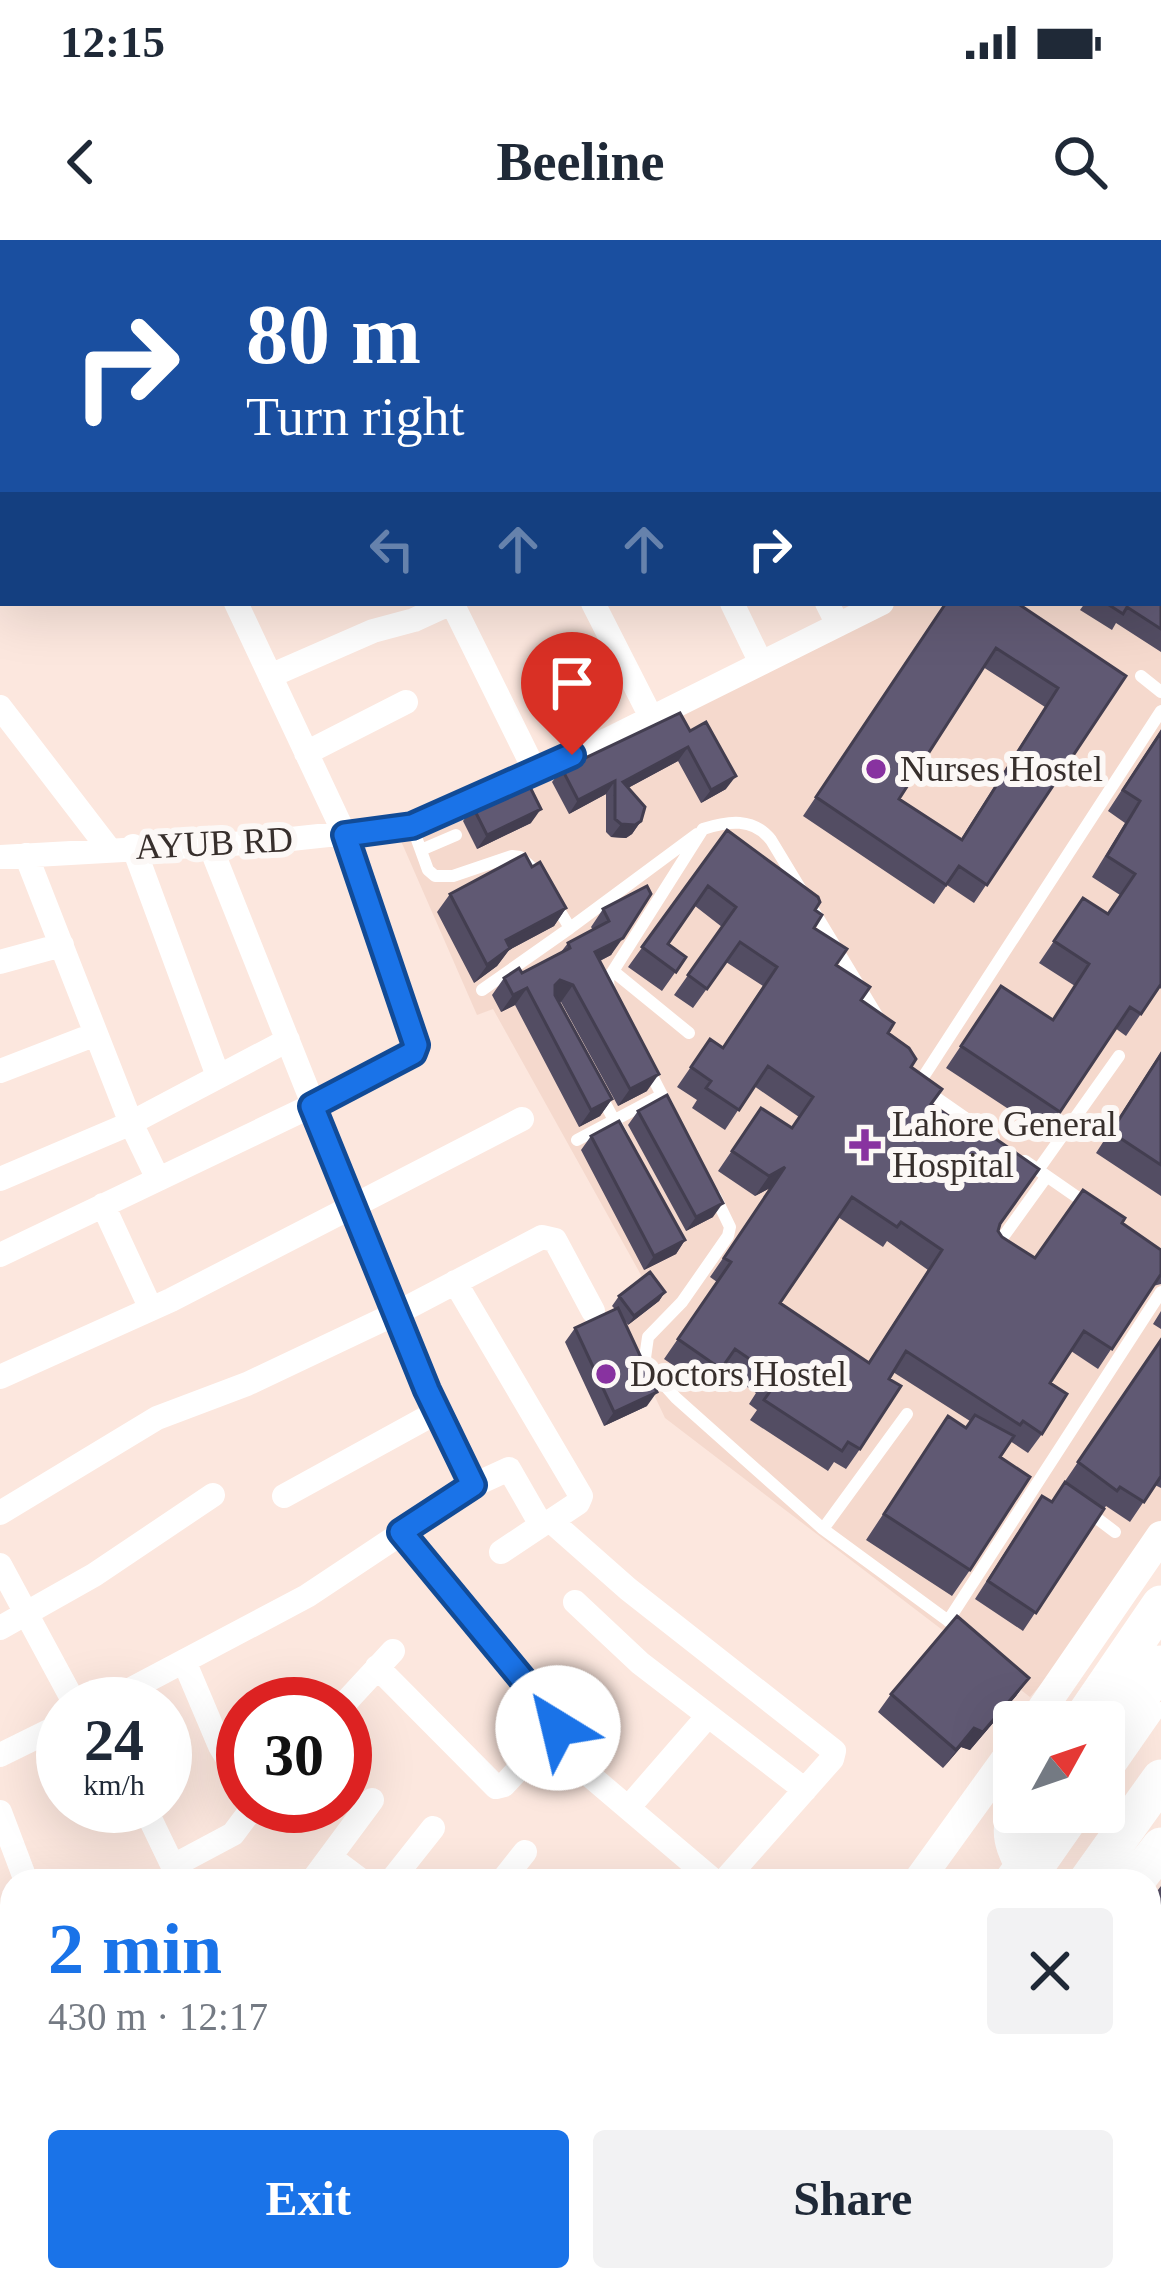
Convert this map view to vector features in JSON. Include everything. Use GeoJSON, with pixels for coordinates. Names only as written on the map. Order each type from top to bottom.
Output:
{"type":"FeatureCollection","features":[{"type":"Feature","properties":{"kind":"main road"},"geometry":{"type":"LineString","coordinates":[[1096,1701],[1161,1605]]}},
{"type":"Feature","properties":{"kind":"main road"},"geometry":{"type":"LineString","coordinates":[[1125,1719],[1161,1665]]}},
{"type":"Feature","properties":{"kind":"main road"},"geometry":{"type":"LineString","coordinates":[[1104,1869],[1158,1791]]}},
{"type":"Feature","properties":{"kind":"main road"},"geometry":{"type":"LineString","coordinates":[[1014,1833],[1015,1847],[1031,1869]]}},
{"type":"Feature","properties":{"kind":"main road"},"geometry":{"type":"LineString","coordinates":[[1023,1869],[1048,1833]]}},
{"type":"Feature","properties":{"kind":"street"},"geometry":{"type":"LineString","coordinates":[[0,1255],[312,1106],[413,1053],[416,1045],[345,835],[237,606]]}},
{"type":"Feature","properties":{"kind":"street"},"geometry":{"type":"LineString","coordinates":[[270,676],[445,606]]}},
{"type":"Feature","properties":{"kind":"street"},"geometry":{"type":"LineString","coordinates":[[453,606],[535,771]]}},
{"type":"Feature","properties":{"kind":"street"},"geometry":{"type":"LineString","coordinates":[[595,606],[651,717]]}},
{"type":"Feature","properties":{"kind":"street"},"geometry":{"type":"LineString","coordinates":[[733,606],[761,663]]}},
{"type":"Feature","properties":{"kind":"street","name":"AYUB RD"},"geometry":{"type":"LineString","coordinates":[[0,856],[345,835],[417,838],[535,771],[761,663],[833,614],[869,606]]}},
{"type":"Feature","properties":{"kind":"street"},"geometry":{"type":"LineString","coordinates":[[306,753],[406,702]]}},
{"type":"Feature","properties":{"kind":"street"},"geometry":{"type":"LineString","coordinates":[[0,706],[121,848],[218,1076]]}},
{"type":"Feature","properties":{"kind":"street"},"geometry":{"type":"LineString","coordinates":[[209,844],[436,1412],[473,1485]]}},
{"type":"Feature","properties":{"kind":"street"},"geometry":{"type":"LineString","coordinates":[[26,855],[131,1123],[158,1179]]}},
{"type":"Feature","properties":{"kind":"street"},"geometry":{"type":"LineString","coordinates":[[0,962],[62,945]]}},
{"type":"Feature","properties":{"kind":"street"},"geometry":{"type":"LineString","coordinates":[[0,1071],[96,1034]]}},
{"type":"Feature","properties":{"kind":"street"},"geometry":{"type":"LineString","coordinates":[[0,1179],[131,1123],[288,1040]]}},
{"type":"Feature","properties":{"kind":"street"},"geometry":{"type":"LineString","coordinates":[[0,1377],[151,1309],[522,1119]]}},
{"type":"Feature","properties":{"kind":"street"},"geometry":{"type":"LineString","coordinates":[[103,1205],[151,1309]]}},
{"type":"Feature","properties":{"kind":"street"},"geometry":{"type":"LineString","coordinates":[[0,1513],[158,1418],[247,1384],[548,1236],[555,1240],[593,1311]]}},
{"type":"Feature","properties":{"kind":"street"},"geometry":{"type":"LineString","coordinates":[[455,1282],[581,1496],[578,1503],[501,1552]]}},
{"type":"Feature","properties":{"kind":"street"},"geometry":{"type":"LineString","coordinates":[[284,1496],[436,1412]]}},
{"type":"Feature","properties":{"kind":"street"},"geometry":{"type":"LineString","coordinates":[[154,1677],[307,1596],[473,1485],[509,1468],[547,1523],[834,1751],[832,1760],[735,1869]]}},
{"type":"Feature","properties":{"kind":"street"},"geometry":{"type":"LineString","coordinates":[[0,1628],[94,1576],[213,1495]]}},
{"type":"Feature","properties":{"kind":"street"},"geometry":{"type":"LineString","coordinates":[[369,1677],[385,1659],[496,1787],[504,1785],[558,1728],[401,1532]]}},
{"type":"Feature","properties":{"kind":"street"},"geometry":{"type":"LineString","coordinates":[[1039,1701],[1161,1536]]}},
{"type":"Feature","properties":{"kind":"street"},"geometry":{"type":"LineString","coordinates":[[0,1565],[61,1677]]}},
{"type":"Feature","properties":{"kind":"street"},"geometry":{"type":"LineString","coordinates":[[575,1603],[707,1717],[805,1790]]}},
{"type":"Feature","properties":{"kind":"street"},"geometry":{"type":"LineString","coordinates":[[184,1661],[216,1737]]}},
{"type":"Feature","properties":{"kind":"street"},"geometry":{"type":"LineString","coordinates":[[628,1808],[707,1717]]}},
{"type":"Feature","properties":{"kind":"street"},"geometry":{"type":"LineString","coordinates":[[0,1755],[36,1737]]}},
{"type":"Feature","properties":{"kind":"street"},"geometry":{"type":"LineString","coordinates":[[548,1740],[700,1869]]}},
{"type":"Feature","properties":{"kind":"street"},"geometry":{"type":"LineString","coordinates":[[927,1869],[993,1777]]}},
{"type":"Feature","properties":{"kind":"street"},"geometry":{"type":"LineString","coordinates":[[321,1869],[373,1801]]}},
{"type":"Feature","properties":{"kind":"street"},"geometry":{"type":"LineString","coordinates":[[0,1812],[21,1869]]}},
{"type":"Feature","properties":{"kind":"street"},"geometry":{"type":"LineString","coordinates":[[401,1869],[433,1828]]}},
{"type":"Feature","properties":{"kind":"street"},"geometry":{"type":"LineString","coordinates":[[157,1833],[175,1869]]}},
{"type":"Feature","properties":{"kind":"street"},"geometry":{"type":"LineString","coordinates":[[183,1869],[233,1833]]}},
{"type":"Feature","properties":{"kind":"street"},"geometry":{"type":"LineString","coordinates":[[512,1869],[525,1852]]}},
{"type":"Feature","properties":{"kind":"street"},"geometry":{"type":"LineString","coordinates":[[330,1857],[346,1869]]}},
{"type":"Feature","properties":{"kind":"lane"},"geometry":{"type":"LineString","coordinates":[[1141,676],[1161,692]]}},
{"type":"Feature","properties":{"kind":"lane"},"geometry":{"type":"LineString","coordinates":[[918,1085],[1161,711]]}},
{"type":"Feature","properties":{"kind":"lane"},"geometry":{"type":"LineString","coordinates":[[482,990],[703,830],[737,821],[763,830],[884,1028]]}},
{"type":"Feature","properties":{"kind":"lane"},"geometry":{"type":"LineString","coordinates":[[620,1013],[609,993],[608,979],[703,830]]}},
{"type":"Feature","properties":{"kind":"lane"},"geometry":{"type":"LineString","coordinates":[[456,835],[417,838],[428,869],[442,878],[520,857],[570,928]]}},
{"type":"Feature","properties":{"kind":"lane"},"geometry":{"type":"LineString","coordinates":[[614,970],[689,1034]]}},
{"type":"Feature","properties":{"kind":"lane"},"geometry":{"type":"LineString","coordinates":[[641,1054],[672,1114]]}},
{"type":"Feature","properties":{"kind":"lane"},"geometry":{"type":"LineString","coordinates":[[995,1249],[1119,1056]]}},
{"type":"Feature","properties":{"kind":"lane"},"geometry":{"type":"LineString","coordinates":[[907,1066],[918,1085],[1104,1216]]}},
{"type":"Feature","properties":{"kind":"lane"},"geometry":{"type":"LineString","coordinates":[[593,1082],[635,1160]]}},
{"type":"Feature","properties":{"kind":"lane"},"geometry":{"type":"LineString","coordinates":[[577,1140],[662,1095]]}},
{"type":"Feature","properties":{"kind":"lane"},"geometry":{"type":"LineString","coordinates":[[711,1189],[730,1227],[728,1236],[682,1303],[648,1337],[645,1358],[650,1370],[824,1529],[982,1646]]}},
{"type":"Feature","properties":{"kind":"lane"},"geometry":{"type":"LineString","coordinates":[[948,1621],[1161,1292]]}},
{"type":"Feature","properties":{"kind":"lane"},"geometry":{"type":"LineString","coordinates":[[824,1529],[907,1414]]}},
{"type":"Feature","properties":{"kind":"lane"},"geometry":{"type":"LineString","coordinates":[[1041,1478],[1059,1491]]}},
{"type":"Feature","properties":{"kind":"lane"},"geometry":{"type":"LineString","coordinates":[[1078,1505],[1114,1532]]}},
{"type":"Feature","properties":{"kind":"lane"},"geometry":{"type":"LineString","coordinates":[[1125,1760],[1161,1708]]}},
{"type":"Feature","properties":{"kind":"lane"},"geometry":{"type":"LineString","coordinates":[[1049,1869],[1074,1833]]}},
{"type":"Feature","properties":{"kind":"shaded area","name":"Lahore General Hospital"},"geometry":{"type":"Polygon","coordinates":[[[890,606],[1161,606],[1161,1520],[1088,1631],[1030,1697],[665,1418],[624,1331],[641,1275],[493,1009],[477,1015],[401,841],[890,606]]]}},
{"type":"Feature","properties":{"kind":"building","name":"Nurses Hostel"},"geometry":{"type":"Polygon","coordinates":[[[944,606],[1021,606],[1126,676],[987,885],[959,866],[946,885],[816,797],[944,606]],[[996,648],[899,799],[962,840],[1058,688],[996,648]]]}},
{"type":"Feature","properties":{"kind":"building"},"geometry":{"type":"Polygon","coordinates":[[[1111,606],[1161,606],[1161,629],[1127,607],[1123,614],[1111,606]]]}},
{"type":"Feature","properties":{"kind":"building"},"geometry":{"type":"Polygon","coordinates":[[[680,713],[690,731],[706,722],[736,776],[711,790],[688,747],[623,782],[645,807],[635,825],[615,819],[615,781],[578,800],[562,769],[680,713]]]}},
{"type":"Feature","properties":{"kind":"building"},"geometry":{"type":"Polygon","coordinates":[[[1161,732],[1161,984],[1141,1014],[1130,1007],[1060,1112],[961,1046],[1001,986],[1053,1020],[1089,964],[1054,941],[1083,898],[1108,914],[1135,874],[1107,856],[1140,801],[1123,790],[1161,732]]]}},
{"type":"Feature","properties":{"kind":"building"},"geometry":{"type":"Polygon","coordinates":[[[528,783],[541,809],[487,835],[473,807],[528,783]]]}},
{"type":"Feature","properties":{"kind":"building"},"geometry":{"type":"Polygon","coordinates":[[[727,830],[818,897],[815,910],[822,915],[814,928],[847,949],[836,965],[870,987],[861,1000],[894,1023],[888,1033],[909,1048],[916,1059],[911,1067],[942,1089],[931,1104],[978,1136],[983,1130],[1039,1169],[1000,1224],[1002,1237],[1035,1258],[1083,1190],[1161,1250],[1161,1274],[1112,1349],[1084,1331],[1050,1383],[1067,1394],[1042,1434],[1023,1421],[1020,1425],[906,1351],[889,1379],[901,1386],[860,1449],[848,1442],[842,1451],[764,1400],[771,1390],[763,1385],[770,1373],[735,1349],[721,1369],[678,1339],[731,1262],[724,1258],[785,1167],[769,1176],[732,1151],[761,1108],[792,1128],[813,1097],[768,1066],[739,1110],[706,1088],[711,1081],[691,1067],[710,1039],[723,1048],[777,967],[740,942],[707,989],[688,975],[736,907],[708,886],[668,944],[686,957],[676,972],[642,947],[727,830]],[[852,1197],[780,1303],[869,1363],[942,1250],[901,1222],[897,1227],[852,1197]]]}},
{"type":"Feature","properties":{"kind":"building"},"geometry":{"type":"Polygon","coordinates":[[[525,854],[532,867],[540,862],[566,908],[506,940],[510,948],[487,965],[450,894],[525,854]]]}},
{"type":"Feature","properties":{"kind":"building"},"geometry":{"type":"Polygon","coordinates":[[[647,886],[651,894],[623,938],[595,952],[659,1074],[630,1089],[573,985],[560,980],[555,985],[555,995],[612,1099],[591,1110],[527,988],[513,995],[504,978],[570,948],[568,943],[609,921],[603,909],[647,886]]]}},
{"type":"Feature","properties":{"kind":"building"},"geometry":{"type":"Polygon","coordinates":[[[1161,1054],[1161,1165],[1111,1132],[1161,1054]]]}},
{"type":"Feature","properties":{"kind":"building"},"geometry":{"type":"Polygon","coordinates":[[[667,1095],[723,1203],[696,1217],[638,1111],[667,1095]]]}},
{"type":"Feature","properties":{"kind":"building"},"geometry":{"type":"Polygon","coordinates":[[[619,1121],[685,1240],[654,1256],[591,1136],[619,1121]]]}},
{"type":"Feature","properties":{"kind":"building"},"geometry":{"type":"Polygon","coordinates":[[[650,1272],[665,1292],[634,1316],[619,1296],[650,1272]]]}},
{"type":"Feature","properties":{"kind":"building","name":"Doctors Hostel"},"geometry":{"type":"Polygon","coordinates":[[[618,1308],[657,1392],[614,1412],[575,1328],[618,1308]]]}},
{"type":"Feature","properties":{"kind":"building"},"geometry":{"type":"Polygon","coordinates":[[[1161,1340],[1161,1476],[1144,1502],[1120,1487],[1117,1491],[1078,1462],[1161,1340]]]}},
{"type":"Feature","properties":{"kind":"building"},"geometry":{"type":"Polygon","coordinates":[[[975,1415],[1014,1436],[1000,1457],[1030,1477],[970,1570],[884,1514],[948,1416],[966,1428],[975,1415]]]}},
{"type":"Feature","properties":{"kind":"building"},"geometry":{"type":"Polygon","coordinates":[[[1065,1482],[1104,1509],[1036,1613],[988,1581],[1042,1496],[1052,1502],[1065,1482]]]}},
{"type":"Feature","properties":{"kind":"building"},"geometry":{"type":"Polygon","coordinates":[[[957,1616],[1029,1678],[1009,1701],[993,1701],[993,1720],[983,1732],[974,1728],[956,1750],[891,1694],[957,1616]]]}},
{"type":"Feature","properties":{"kind":"place","name":"Nurses Hostel"},"geometry":{"type":"Point","coordinates":[876,769]}},
{"type":"Feature","properties":{"kind":"place","name":"Lahore General Hospital"},"geometry":{"type":"Point","coordinates":[865,1145]}},
{"type":"Feature","properties":{"kind":"place","name":"Doctors Hostel"},"geometry":{"type":"Point","coordinates":[606,1374]}},
{"type":"Feature","properties":{"kind":"route"},"geometry":{"type":"LineString","coordinates":[[558,1728],[401,1532],[473,1485],[436,1412],[312,1106],[416,1049],[345,835],[412,826],[572,755]]}}]}
